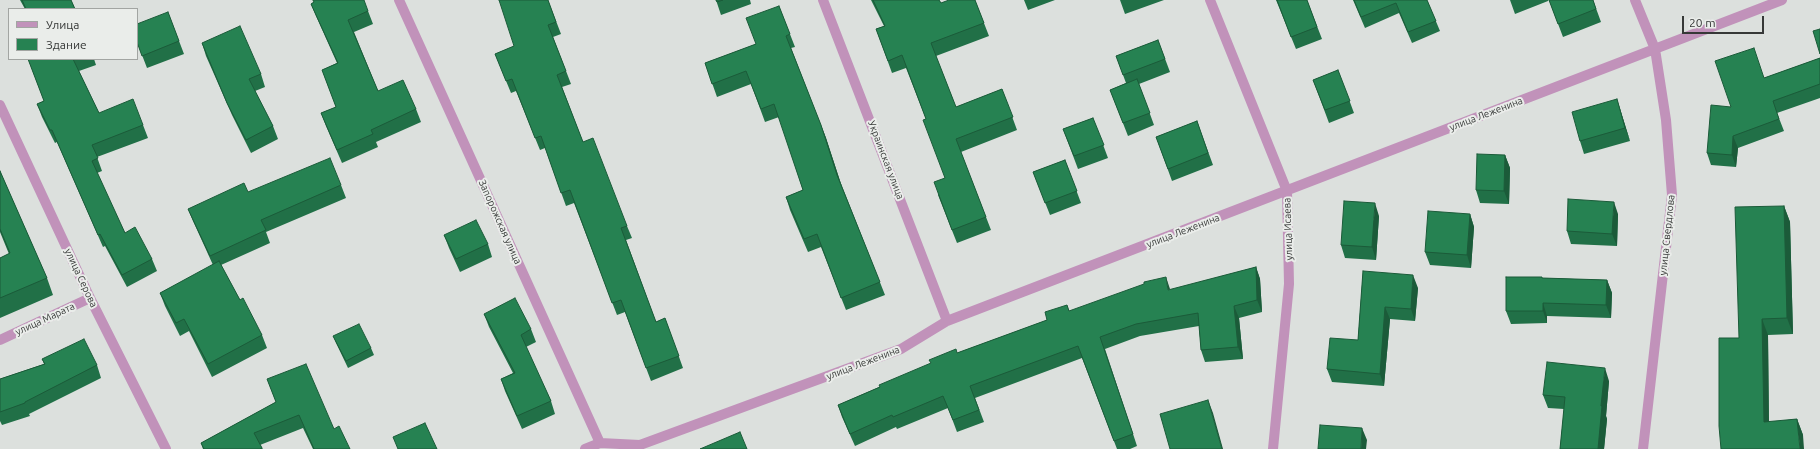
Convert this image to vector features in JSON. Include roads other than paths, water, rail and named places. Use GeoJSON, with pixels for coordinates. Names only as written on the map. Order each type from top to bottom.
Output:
{"type":"FeatureCollection","features":[{"type":"Feature","properties":{"kind":"street","name":"Запорожская улица"},"geometry":{"type":"LineString","coordinates":[[399,0],[600,443]]}},
{"type":"Feature","properties":{"kind":"street","name":"Украинская улица"},"geometry":{"type":"LineString","coordinates":[[823,0],[947,321]]}},
{"type":"Feature","properties":{"kind":"street","name":"улица Исаева"},"geometry":{"type":"LineString","coordinates":[[1210,0],[1287,191],[1289,284],[1273,449]]}},
{"type":"Feature","properties":{"kind":"street","name":"улица Свердлова"},"geometry":{"type":"LineString","coordinates":[[1635,0],[1655,49],[1666,120],[1672,195],[1643,449]]}},
{"type":"Feature","properties":{"kind":"street","name":"улица Леженина"},"geometry":{"type":"LineString","coordinates":[[585,449],[600,443],[641,447],[901,349],[947,321],[1782,0]]}},
{"type":"Feature","properties":{"kind":"street","name":"улица Серова"},"geometry":{"type":"LineString","coordinates":[[0,105],[90,298],[166,449]]}},
{"type":"Feature","properties":{"kind":"street","name":"улица Марата"},"geometry":{"type":"LineString","coordinates":[[0,340],[90,298]]}}]}
